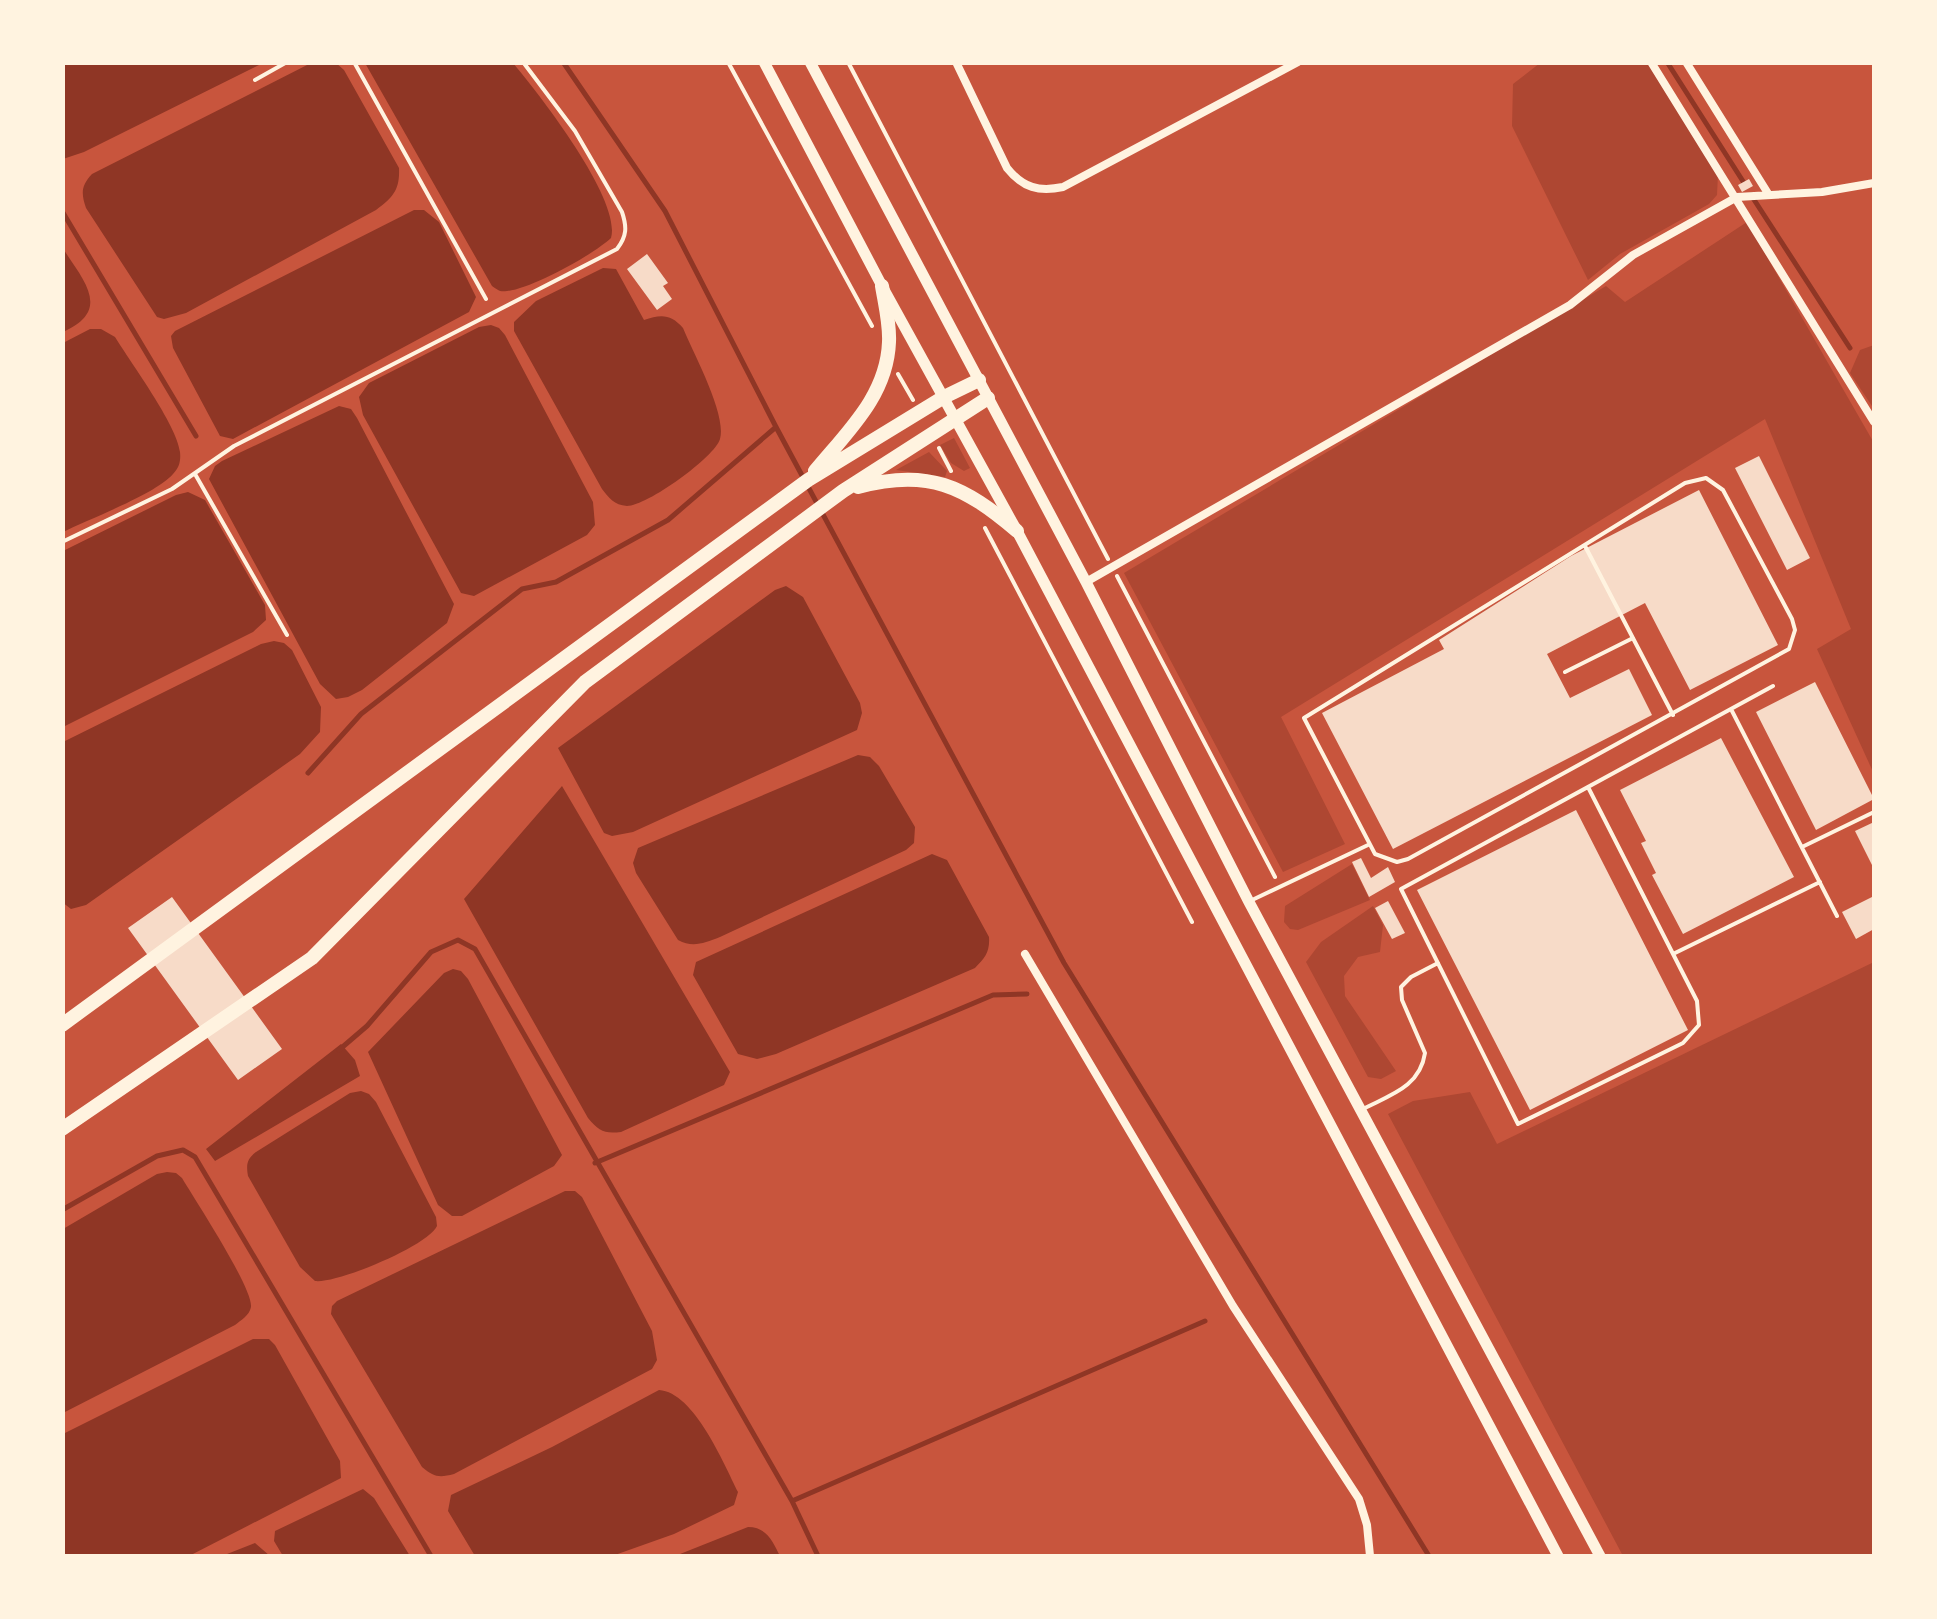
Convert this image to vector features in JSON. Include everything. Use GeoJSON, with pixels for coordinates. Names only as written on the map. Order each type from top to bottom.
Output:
{"type":"FeatureCollection","features":[{"type":"Feature","properties":{"kind":"highway"},"geometry":{"type":"LineString","coordinates":[[808,480],[874,398],[886,371],[890,339],[882,286]]}},
{"type":"Feature","properties":{"kind":"highway"},"geometry":{"type":"LineString","coordinates":[[62,1025],[808,480],[979,380]]}},
{"type":"Feature","properties":{"kind":"highway"},"geometry":{"type":"LineString","coordinates":[[62,1129],[312,958],[584,682],[843,491],[988,398]]}},
{"type":"Feature","properties":{"kind":"highway"},"geometry":{"type":"LineString","coordinates":[[843,491],[882,480],[915,478],[953,486],[983,502],[1018,531]]}},
{"type":"Feature","properties":{"kind":"main road"},"geometry":{"type":"LineString","coordinates":[[764,62],[1018,531],[1558,1556]]}},
{"type":"Feature","properties":{"kind":"main road"},"geometry":{"type":"LineString","coordinates":[[810,62],[1086,582],[1249,902],[1600,1556]]}},
{"type":"Feature","properties":{"kind":"street"},"geometry":{"type":"LineString","coordinates":[[956,62],[1007,168],[1031,188],[1048,190],[1064,187],[1298,62]]}},
{"type":"Feature","properties":{"kind":"street"},"geometry":{"type":"LineString","coordinates":[[1651,62],[1874,422]]}},
{"type":"Feature","properties":{"kind":"street"},"geometry":{"type":"LineString","coordinates":[[1686,62],[1769,195]]}},
{"type":"Feature","properties":{"kind":"street"},"geometry":{"type":"LineString","coordinates":[[1086,582],[1570,304],[1633,254],[1736,197],[1822,192],[1874,183]]}},
{"type":"Feature","properties":{"kind":"street"},"geometry":{"type":"LineString","coordinates":[[1025,954],[1233,1306],[1359,1500],[1368,1525],[1370,1556]]}},
{"type":"Feature","properties":{"kind":"lane"},"geometry":{"type":"LineString","coordinates":[[1706,478],[1723,490],[1792,619],[1794,640],[1782,656],[1408,859],[1385,860],[1368,845],[1304,718],[1584,545],[1685,483],[1706,478]]}},
{"type":"Feature","properties":{"kind":"lane"},"geometry":{"type":"LineString","coordinates":[[1584,545],[1673,715]]}},
{"type":"Feature","properties":{"kind":"lane"},"geometry":{"type":"LineString","coordinates":[[1566,672],[1632,638]]}},
{"type":"Feature","properties":{"kind":"lane"},"geometry":{"type":"LineString","coordinates":[[1588,787],[1674,954],[1700,1012],[1698,1025],[1683,1044],[1518,1124],[1401,889],[1772,686]]}},
{"type":"Feature","properties":{"kind":"lane"},"geometry":{"type":"LineString","coordinates":[[1731,709],[1837,916]]}},
{"type":"Feature","properties":{"kind":"lane"},"geometry":{"type":"LineString","coordinates":[[1802,847],[1874,812]]}},
{"type":"Feature","properties":{"kind":"lane"},"geometry":{"type":"LineString","coordinates":[[1249,902],[1368,845]]}},
{"type":"Feature","properties":{"kind":"lane"},"geometry":{"type":"LineString","coordinates":[[1674,954],[1820,882]]}},
{"type":"Feature","properties":{"kind":"lane"},"geometry":{"type":"LineString","coordinates":[[1361,1110],[1417,1078],[1425,1053],[1402,1000],[1401,987],[1411,977],[1438,964]]}},
{"type":"Feature","properties":{"kind":"path"},"geometry":{"type":"LineString","coordinates":[[255,80],[288,62]]}},
{"type":"Feature","properties":{"kind":"path"},"geometry":{"type":"LineString","coordinates":[[354,62],[486,299]]}},
{"type":"Feature","properties":{"kind":"path"},"geometry":{"type":"LineString","coordinates":[[62,542],[172,489],[234,446],[616,249],[624,239],[622,212],[574,131],[524,62]]}},
{"type":"Feature","properties":{"kind":"path"},"geometry":{"type":"LineString","coordinates":[[728,62],[888,354]]}},
{"type":"Feature","properties":{"kind":"path"},"geometry":{"type":"LineString","coordinates":[[848,62],[1280,887]]}},
{"type":"Feature","properties":{"kind":"path"},"geometry":{"type":"LineString","coordinates":[[1016,451],[1044,436]]}},
{"type":"Feature","properties":{"kind":"path"},"geometry":{"type":"LineString","coordinates":[[194,474],[288,635]]}},
{"type":"Feature","properties":{"kind":"path"},"geometry":{"type":"LineString","coordinates":[[983,524],[1192,922]]}},
{"type":"Feature","properties":{"kind":"shaded area"},"geometry":{"type":"Polygon","coordinates":[[[63,62],[263,63],[63,159],[63,62]]]}},
{"type":"Feature","properties":{"kind":"shaded area"},"geometry":{"type":"Polygon","coordinates":[[[311,63],[336,63],[344,70],[399,168],[394,192],[376,210],[186,313],[157,317],[86,208],[86,182],[92,174],[311,63]]]}},
{"type":"Feature","properties":{"kind":"shaded area"},"geometry":{"type":"Polygon","coordinates":[[[365,63],[513,63],[592,174],[611,221],[611,238],[546,278],[518,289],[504,291],[492,286],[365,63]]]}},
{"type":"Feature","properties":{"kind":"shaded area"},"geometry":{"type":"Polygon","coordinates":[[[1540,63],[1647,63],[1718,174],[1717,195],[1709,204],[1620,254],[1588,280],[1512,126],[1513,84],[1540,63]]]}},
{"type":"Feature","properties":{"kind":"shaded area"},"geometry":{"type":"Polygon","coordinates":[[[414,210],[424,210],[439,222],[476,297],[469,312],[233,439],[220,436],[173,348],[171,336],[175,331],[414,210]]]}},
{"type":"Feature","properties":{"kind":"shaded area"},"geometry":{"type":"Polygon","coordinates":[[[1747,222],[1874,443],[1874,774],[1817,649],[1851,629],[1765,419],[1281,717],[1345,844],[1283,872],[1124,573],[1606,286],[1625,302],[1747,222]]]}},
{"type":"Feature","properties":{"kind":"shaded area"},"geometry":{"type":"Polygon","coordinates":[[[62,247],[85,283],[90,304],[87,314],[63,332],[62,247]]]}},
{"type":"Feature","properties":{"kind":"shaded area"},"geometry":{"type":"Polygon","coordinates":[[[603,268],[616,269],[644,320],[665,316],[683,328],[714,399],[721,428],[715,447],[694,468],[664,490],[627,506],[615,503],[602,489],[514,331],[514,322],[536,301],[603,268]]]}},
{"type":"Feature","properties":{"kind":"shaded area"},"geometry":{"type":"Polygon","coordinates":[[[491,325],[505,335],[593,502],[595,525],[587,535],[474,596],[461,593],[363,415],[359,397],[369,383],[479,327],[491,325]]]}},
{"type":"Feature","properties":{"kind":"shaded area"},"geometry":{"type":"Polygon","coordinates":[[[90,329],[101,329],[115,337],[171,426],[180,461],[173,474],[152,490],[63,532],[63,343],[90,329]]]}},
{"type":"Feature","properties":{"kind":"shaded area"},"geometry":{"type":"Polygon","coordinates":[[[1874,345],[1874,409],[1850,373],[1860,350],[1874,345]]]}},
{"type":"Feature","properties":{"kind":"shaded area"},"geometry":{"type":"Polygon","coordinates":[[[339,406],[351,409],[357,418],[454,604],[447,623],[362,690],[336,699],[320,684],[209,479],[222,461],[339,406]]]}},
{"type":"Feature","properties":{"kind":"shaded area"},"geometry":{"type":"Polygon","coordinates":[[[954,438],[970,468],[964,471],[951,463],[940,445],[954,438]]]}},
{"type":"Feature","properties":{"kind":"shaded area"},"geometry":{"type":"Polygon","coordinates":[[[929,452],[947,471],[945,477],[896,470],[929,452]]]}},
{"type":"Feature","properties":{"kind":"shaded area"},"geometry":{"type":"Polygon","coordinates":[[[188,492],[205,500],[265,605],[266,620],[253,632],[63,727],[63,551],[188,492]]]}},
{"type":"Feature","properties":{"kind":"shaded area"},"geometry":{"type":"Polygon","coordinates":[[[786,586],[803,597],[860,703],[862,713],[857,730],[633,832],[612,836],[604,833],[558,748],[775,590],[786,586]]]}},
{"type":"Feature","properties":{"kind":"shaded area"},"geometry":{"type":"Polygon","coordinates":[[[274,641],[292,650],[321,707],[320,732],[300,754],[86,905],[71,909],[62,902],[63,742],[274,641]]]}},
{"type":"Feature","properties":{"kind":"shaded area"},"geometry":{"type":"Polygon","coordinates":[[[858,755],[870,757],[879,766],[915,827],[914,843],[720,937],[694,944],[678,940],[636,873],[633,863],[638,848],[858,755]]]}},
{"type":"Feature","properties":{"kind":"shaded area"},"geometry":{"type":"Polygon","coordinates":[[[562,786],[730,1072],[724,1085],[621,1132],[602,1131],[588,1118],[464,899],[562,786]]]}},
{"type":"Feature","properties":{"kind":"shaded area"},"geometry":{"type":"Polygon","coordinates":[[[932,854],[947,860],[989,937],[988,951],[979,964],[776,1054],[757,1059],[738,1054],[693,975],[696,962],[932,854]]]}},
{"type":"Feature","properties":{"kind":"shaded area"},"geometry":{"type":"Polygon","coordinates":[[[1352,864],[1370,900],[1298,930],[1290,929],[1284,922],[1285,906],[1352,864]]]}},
{"type":"Feature","properties":{"kind":"shaded area"},"geometry":{"type":"Polygon","coordinates":[[[1373,906],[1383,925],[1380,952],[1358,957],[1344,976],[1345,996],[1396,1071],[1381,1079],[1368,1077],[1306,962],[1321,942],[1373,906]]]}},
{"type":"Feature","properties":{"kind":"shaded area"},"geometry":{"type":"Polygon","coordinates":[[[1874,962],[1874,1556],[1623,1556],[1388,1114],[1413,1101],[1470,1092],[1497,1144],[1874,962]]]}},
{"type":"Feature","properties":{"kind":"shaded area"},"geometry":{"type":"Polygon","coordinates":[[[453,969],[468,979],[562,1155],[554,1166],[462,1216],[452,1216],[438,1205],[368,1052],[444,973],[453,969]]]}},
{"type":"Feature","properties":{"kind":"shaded area"},"geometry":{"type":"Polygon","coordinates":[[[341,1044],[355,1060],[360,1076],[215,1161],[206,1149],[341,1044]]]}},
{"type":"Feature","properties":{"kind":"shaded area"},"geometry":{"type":"Polygon","coordinates":[[[361,1091],[376,1102],[436,1217],[437,1226],[417,1243],[380,1262],[315,1281],[300,1267],[248,1176],[248,1162],[256,1152],[350,1093],[361,1091]]]}},
{"type":"Feature","properties":{"kind":"shaded area"},"geometry":{"type":"Polygon","coordinates":[[[167,1172],[182,1178],[210,1223],[243,1282],[250,1310],[235,1325],[63,1413],[63,1229],[157,1174],[167,1172]]]}},
{"type":"Feature","properties":{"kind":"shaded area"},"geometry":{"type":"Polygon","coordinates":[[[565,1191],[575,1191],[582,1197],[652,1331],[657,1360],[652,1369],[454,1474],[433,1475],[422,1467],[331,1314],[332,1306],[565,1191]]]}},
{"type":"Feature","properties":{"kind":"shaded area"},"geometry":{"type":"Polygon","coordinates":[[[253,1339],[269,1339],[275,1345],[340,1461],[341,1478],[189,1556],[63,1556],[63,1434],[253,1339]]]}},
{"type":"Feature","properties":{"kind":"shaded area"},"geometry":{"type":"Polygon","coordinates":[[[659,1390],[684,1403],[706,1431],[738,1492],[734,1505],[674,1534],[612,1556],[475,1556],[448,1511],[451,1495],[659,1390]]]}},
{"type":"Feature","properties":{"kind":"shaded area"},"geometry":{"type":"Polygon","coordinates":[[[363,1489],[374,1498],[410,1556],[283,1556],[274,1541],[275,1531],[363,1489]]]}},
{"type":"Feature","properties":{"kind":"shaded area"},"geometry":{"type":"Polygon","coordinates":[[[748,1527],[765,1532],[780,1556],[675,1556],[748,1527]]]}},
{"type":"Feature","properties":{"kind":"shaded area"},"geometry":{"type":"Polygon","coordinates":[[[255,1543],[270,1556],[222,1556],[255,1543]]]}},
{"type":"Feature","properties":{"kind":"building"},"geometry":{"type":"Polygon","coordinates":[[[1749,179],[1753,186],[1742,192],[1738,185],[1749,179]]]}},
{"type":"Feature","properties":{"kind":"building"},"geometry":{"type":"Polygon","coordinates":[[[647,254],[668,283],[663,286],[672,299],[657,310],[627,269],[647,254]]]}},
{"type":"Feature","properties":{"kind":"building"},"geometry":{"type":"Polygon","coordinates":[[[1759,456],[1810,558],[1787,570],[1735,468],[1759,456]]]}},
{"type":"Feature","properties":{"kind":"building"},"geometry":{"type":"Polygon","coordinates":[[[1699,490],[1778,645],[1690,690],[1645,603],[1547,654],[1570,698],[1629,669],[1652,715],[1393,849],[1322,713],[1444,649],[1439,640],[1571,556],[1699,490]]]}},
{"type":"Feature","properties":{"kind":"building"},"geometry":{"type":"Polygon","coordinates":[[[1815,682],[1874,799],[1816,830],[1756,712],[1815,682]]]}},
{"type":"Feature","properties":{"kind":"building"},"geometry":{"type":"Polygon","coordinates":[[[1721,738],[1794,877],[1683,934],[1652,875],[1656,873],[1641,843],[1646,841],[1620,790],[1721,738]]]}},
{"type":"Feature","properties":{"kind":"building"},"geometry":{"type":"Polygon","coordinates":[[[1576,810],[1688,1030],[1530,1110],[1417,890],[1576,810]]]}},
{"type":"Feature","properties":{"kind":"building"},"geometry":{"type":"Polygon","coordinates":[[[1874,822],[1874,869],[1855,831],[1874,822]]]}},
{"type":"Feature","properties":{"kind":"building"},"geometry":{"type":"Polygon","coordinates":[[[1361,858],[1371,878],[1388,867],[1395,882],[1369,897],[1352,862],[1361,858]]]}},
{"type":"Feature","properties":{"kind":"building"},"geometry":{"type":"Polygon","coordinates":[[[1874,896],[1874,929],[1856,939],[1842,912],[1874,896]]]}},
{"type":"Feature","properties":{"kind":"building"},"geometry":{"type":"Polygon","coordinates":[[[172,897],[282,1049],[238,1080],[128,928],[172,897]]]}},
{"type":"Feature","properties":{"kind":"building"},"geometry":{"type":"Polygon","coordinates":[[[1388,901],[1405,933],[1392,939],[1375,908],[1388,901]]]}},
{"type":"Feature","properties":{"kind":"waterway"},"geometry":{"type":"LineString","coordinates":[[563,62],[665,211],[776,427],[1064,963],[1429,1556]]}},
{"type":"Feature","properties":{"kind":"waterway"},"geometry":{"type":"LineString","coordinates":[[1667,62],[1746,186]]}},
{"type":"Feature","properties":{"kind":"waterway"},"geometry":{"type":"LineString","coordinates":[[1751,195],[1850,348]]}},
{"type":"Feature","properties":{"kind":"waterway"},"geometry":{"type":"LineString","coordinates":[[62,211],[196,436]]}},
{"type":"Feature","properties":{"kind":"waterway"},"geometry":{"type":"LineString","coordinates":[[308,773],[361,714],[522,589],[556,582],[668,520],[776,427]]}},
{"type":"Feature","properties":{"kind":"waterway"},"geometry":{"type":"LineString","coordinates":[[339,1050],[367,1026],[431,952],[458,940],[475,949],[792,1501],[818,1556]]}},
{"type":"Feature","properties":{"kind":"waterway"},"geometry":{"type":"LineString","coordinates":[[595,1163],[993,995],[1027,994]]}},
{"type":"Feature","properties":{"kind":"waterway"},"geometry":{"type":"LineString","coordinates":[[62,1210],[157,1156],[183,1150],[195,1157],[431,1556]]}},
{"type":"Feature","properties":{"kind":"waterway"},"geometry":{"type":"LineString","coordinates":[[792,1501],[1205,1321]]}}]}
